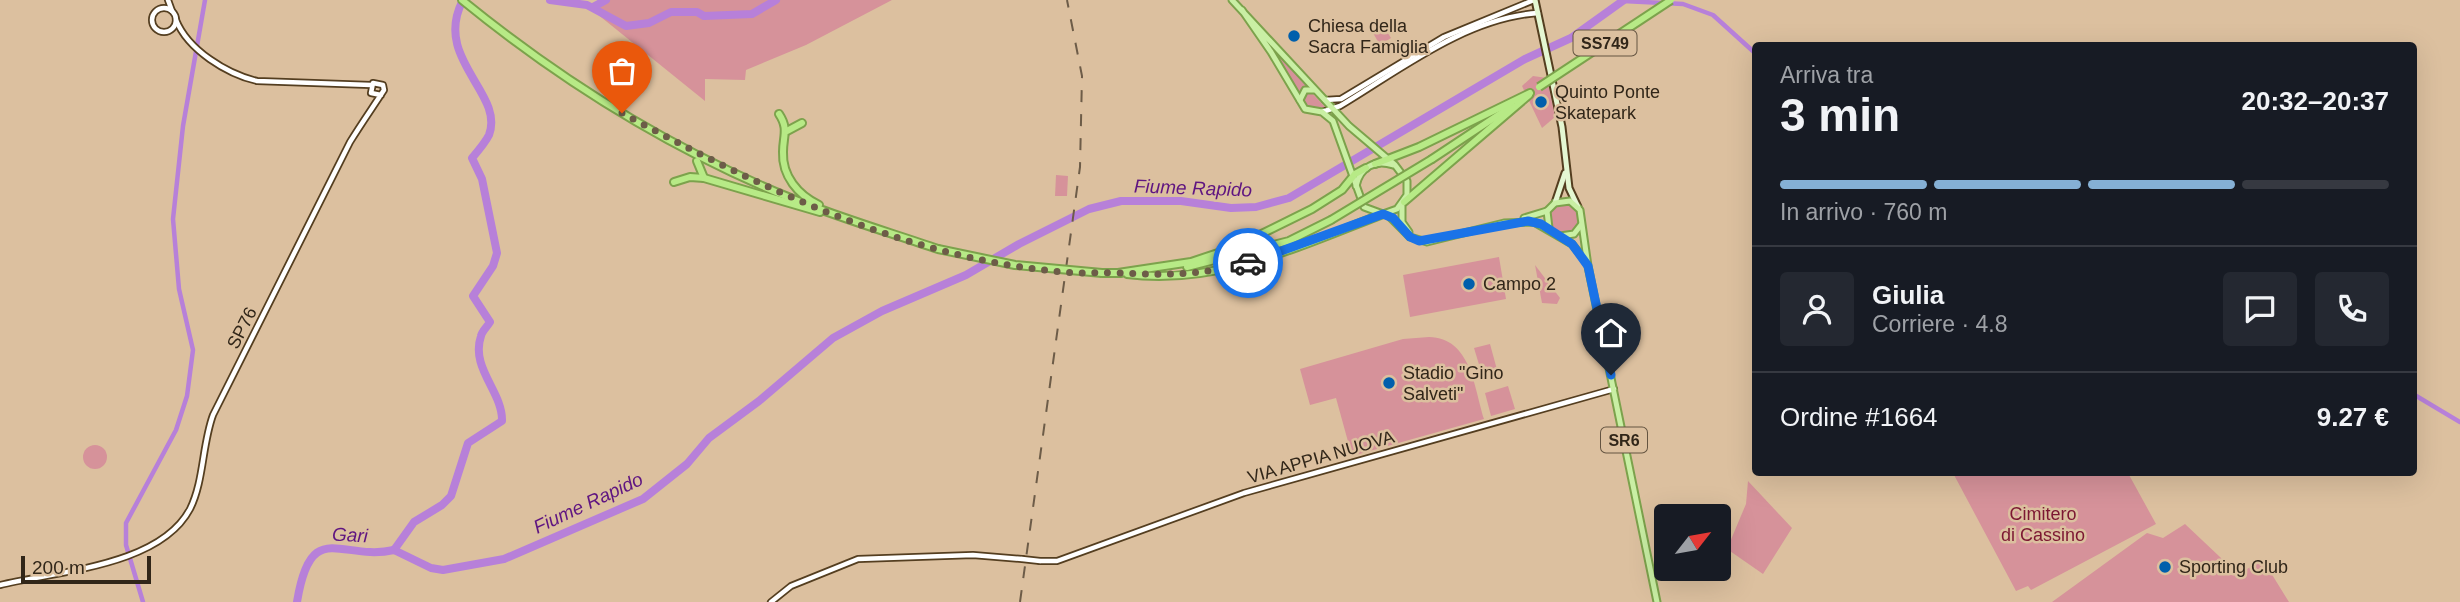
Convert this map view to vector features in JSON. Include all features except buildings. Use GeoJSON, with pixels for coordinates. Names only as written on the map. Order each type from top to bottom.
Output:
{"type":"FeatureCollection","features":[{"type":"Feature","properties":{"kind":"highway","name":"SS749"},"geometry":{"type":"LineString","coordinates":[[462,0],[553,69],[622,113],[691,151],[787,197],[938,249],[1015,265],[1102,273],[1205,264],[1289,241],[1331,220],[1432,159],[1671,0]]}},
{"type":"Feature","properties":{"kind":"highway"},"geometry":{"type":"LineString","coordinates":[[1375,164],[1384,157],[1419,147],[1530,93]]}},
{"type":"Feature","properties":{"kind":"highway"},"geometry":{"type":"LineString","coordinates":[[1403,204],[1530,93]]}},
{"type":"Feature","properties":{"kind":"highway"},"geometry":{"type":"LineString","coordinates":[[779,114],[787,131],[782,151],[791,183],[806,198],[859,223]]}},
{"type":"Feature","properties":{"kind":"highway"},"geometry":{"type":"LineString","coordinates":[[787,131],[802,123]]}},
{"type":"Feature","properties":{"kind":"highway"},"geometry":{"type":"LineString","coordinates":[[696,161],[704,178]]}},
{"type":"Feature","properties":{"kind":"highway"},"geometry":{"type":"LineString","coordinates":[[1118,273],[1191,262],[1233,248],[1312,209],[1342,190],[1352,175],[1366,168]]}},
{"type":"Feature","properties":{"kind":"highway"},"geometry":{"type":"LineString","coordinates":[[674,181],[690,177],[704,178],[859,223]]}},
{"type":"Feature","properties":{"kind":"highway"},"geometry":{"type":"LineString","coordinates":[[1118,273],[1164,276],[1217,271],[1278,254],[1385,214]]}},
{"type":"Feature","properties":{"kind":"main road"},"geometry":{"type":"LineString","coordinates":[[1232,0],[1364,141],[1399,169],[1407,181],[1402,222],[1406,229],[1427,238],[1473,226],[1528,219],[1549,228],[1580,251],[1588,266]]}},
{"type":"Feature","properties":{"kind":"main road"},"geometry":{"type":"LineString","coordinates":[[1534,0],[1544,40],[1569,188],[1578,207]]}},
{"type":"Feature","properties":{"kind":"main road"},"geometry":{"type":"LineString","coordinates":[[1241,10],[1301,103],[1308,111],[1322,112],[1333,121],[1363,207],[1385,214],[1410,237],[1427,242],[1474,229],[1528,219],[1547,211],[1555,202],[1566,167]]}},
{"type":"Feature","properties":{"kind":"main road"},"geometry":{"type":"LineString","coordinates":[[1301,103],[1301,93],[1316,91]]}},
{"type":"Feature","properties":{"kind":"main road"},"geometry":{"type":"LineString","coordinates":[[1339,115],[1341,106]]}},
{"type":"Feature","properties":{"kind":"main road"},"geometry":{"type":"LineString","coordinates":[[1356,187],[1366,168],[1375,164],[1385,163],[1399,169]]}},
{"type":"Feature","properties":{"kind":"main road"},"geometry":{"type":"LineString","coordinates":[[1555,202],[1565,200],[1578,207]]}},
{"type":"Feature","properties":{"kind":"main road"},"geometry":{"type":"LineString","coordinates":[[1385,214],[1403,204]]}},
{"type":"Feature","properties":{"kind":"main road","name":"SR6"},"geometry":{"type":"LineString","coordinates":[[1578,207],[1582,215],[1588,266],[1657,602]]}},
{"type":"Feature","properties":{"kind":"main road"},"geometry":{"type":"LineString","coordinates":[[1547,211],[1549,228]]}},
{"type":"Feature","properties":{"kind":"main road"},"geometry":{"type":"LineString","coordinates":[[1557,235],[1574,234],[1581,224]]}},
{"type":"Feature","properties":{"kind":"street"},"geometry":{"type":"LineString","coordinates":[[184,36],[159,30],[153,23],[153,16],[167,0],[184,36],[233,73],[257,81],[360,86],[378,82],[383,85],[381,95],[360,86]]}},
{"type":"Feature","properties":{"kind":"street"},"geometry":{"type":"LineString","coordinates":[[1324,100],[1341,99],[1444,37],[1534,0]]}},
{"type":"Feature","properties":{"kind":"street"},"geometry":{"type":"LineString","coordinates":[[160,9],[173,12]]}},
{"type":"Feature","properties":{"kind":"street"},"geometry":{"type":"LineString","coordinates":[[1322,112],[1341,106],[1446,43],[1501,19],[1538,13]]}},
{"type":"Feature","properties":{"kind":"street"},"geometry":{"type":"LineString","coordinates":[[167,31],[176,20]]}},
{"type":"Feature","properties":{"kind":"street","name":"SP76"},"geometry":{"type":"LineString","coordinates":[[371,105],[372,85]]}},
{"type":"Feature","properties":{"kind":"street","name":"SP76"},"geometry":{"type":"LineString","coordinates":[[0,585],[138,554],[169,536],[190,508],[206,435],[214,415],[371,105],[381,95]]}},
{"type":"Feature","properties":{"kind":"street","name":"VIA APPIA NUOVA"},"geometry":{"type":"LineString","coordinates":[[771,602],[791,586],[858,559],[973,555],[1057,561],[1244,493],[1614,390]]}},
{"type":"Feature","properties":{"kind":"green space"},"geometry":{"type":"Polygon","coordinates":[[[605,0],[892,0],[806,45],[746,70],[745,80],[705,79],[705,101],[591,9],[605,0]]]}},
{"type":"Feature","properties":{"kind":"green space"},"geometry":{"type":"Polygon","coordinates":[[[1380,20],[1391,38],[1380,45],[1369,26],[1380,20]]]}},
{"type":"Feature","properties":{"kind":"green space"},"geometry":{"type":"Polygon","coordinates":[[[1280,55],[1308,86],[1297,95],[1278,58],[1280,55]]]}},
{"type":"Feature","properties":{"kind":"green space","name":"Quinto Ponte Skatepark"},"geometry":{"type":"Polygon","coordinates":[[[1533,76],[1547,78],[1555,117],[1542,128],[1522,86],[1533,76]]]}},
{"type":"Feature","properties":{"kind":"green space"},"geometry":{"type":"Polygon","coordinates":[[[1305,92],[1311,92],[1326,108],[1309,108],[1303,104],[1305,92]]]}},
{"type":"Feature","properties":{"kind":"green space"},"geometry":{"type":"Polygon","coordinates":[[[1056,175],[1068,176],[1067,196],[1055,196],[1056,175]]]}},
{"type":"Feature","properties":{"kind":"green space"},"geometry":{"type":"Polygon","coordinates":[[[1563,203],[1574,207],[1578,218],[1574,229],[1563,233],[1552,229],[1548,218],[1552,207],[1563,203]]]}},
{"type":"Feature","properties":{"kind":"green space","name":"Campo 2"},"geometry":{"type":"Polygon","coordinates":[[[1499,257],[1506,299],[1410,317],[1403,275],[1499,257]]]}},
{"type":"Feature","properties":{"kind":"green space"},"geometry":{"type":"Polygon","coordinates":[[[1535,265],[1560,298],[1557,304],[1542,303],[1535,265]]]}},
{"type":"Feature","properties":{"kind":"green space","name":"Stadio \"Gino Salveti\""},"geometry":{"type":"Polygon","coordinates":[[[1403,339],[1443,339],[1462,355],[1473,379],[1484,419],[1352,456],[1336,398],[1310,405],[1300,369],[1403,339]]]}},
{"type":"Feature","properties":{"kind":"green space"},"geometry":{"type":"Polygon","coordinates":[[[1490,344],[1499,377],[1484,381],[1474,348],[1490,344]]]}},
{"type":"Feature","properties":{"kind":"green space"},"geometry":{"type":"Polygon","coordinates":[[[1508,386],[1515,409],[1491,416],[1485,393],[1508,386]]]}},
{"type":"Feature","properties":{"kind":"green space"},"geometry":{"type":"Polygon","coordinates":[[[95,445],[106,452],[107,457],[100,468],[95,469],[84,462],[83,457],[90,446],[95,445]]]}},
{"type":"Feature","properties":{"kind":"green space","name":"Cimitero di Cassino"},"geometry":{"type":"Polygon","coordinates":[[[1955,476],[2130,476],[2156,524],[2031,590],[2028,586],[2016,591],[1955,476]]]}},
{"type":"Feature","properties":{"kind":"green space"},"geometry":{"type":"Polygon","coordinates":[[[1748,481],[1792,528],[1763,574],[1731,552],[1731,540],[1746,504],[1748,481]]]}},
{"type":"Feature","properties":{"kind":"green space","name":"Sporting Club"},"geometry":{"type":"Polygon","coordinates":[[[2185,524],[2238,574],[2263,560],[2289,602],[2052,602],[2147,533],[2163,538],[2185,524]]]}},
{"type":"Feature","properties":{"kind":"waterway"},"geometry":{"type":"LineString","coordinates":[[143,602],[126,545],[126,523],[176,430],[187,396],[193,350],[179,289],[173,219],[183,126],[205,0]]}},
{"type":"Feature","properties":{"kind":"waterway"},"geometry":{"type":"LineString","coordinates":[[394,550],[414,522],[442,505],[451,496],[468,443],[502,421],[498,400],[480,359],[481,336],[490,322],[473,296],[493,266],[497,253],[482,179],[472,158],[489,135],[491,120],[487,104],[462,58],[456,40],[456,21],[463,0]]}},
{"type":"Feature","properties":{"kind":"waterway"},"geometry":{"type":"LineString","coordinates":[[550,0],[587,5],[626,26],[649,23],[671,12],[697,12],[704,16],[752,14],[776,0]]}},
{"type":"Feature","properties":{"kind":"waterway"},"geometry":{"type":"LineString","coordinates":[[593,7],[606,0]]}},
{"type":"Feature","properties":{"kind":"waterway","name":"Fiume Rapido"},"geometry":{"type":"LineString","coordinates":[[394,550],[431,568],[443,570],[504,559],[643,499],[687,464],[709,438],[759,401],[833,338],[882,311],[966,275],[1019,244],[1089,209],[1121,201],[1181,201],[1231,208],[1256,207],[1289,198],[1525,59],[1571,38],[1624,0]]}},
{"type":"Feature","properties":{"kind":"waterway"},"geometry":{"type":"LineString","coordinates":[[1623,1],[1683,4],[1713,15],[1752,50]]}},
{"type":"Feature","properties":{"kind":"waterway"},"geometry":{"type":"LineString","coordinates":[[2417,396],[2460,422]]}},
{"type":"Feature","properties":{"kind":"waterway","name":"Gari"},"geometry":{"type":"LineString","coordinates":[[297,602],[303,576],[311,559],[320,551],[331,548],[375,552],[394,550]]}},
{"type":"Feature","properties":{"kind":"railway"},"geometry":{"type":"LineString","coordinates":[[1020,602],[1080,167],[1082,76],[1067,0]]}},
{"type":"Feature","properties":{"kind":"way so far"},"geometry":{"type":"LineString","coordinates":[[622,113],[691,151],[787,197],[938,249],[1063,272],[1139,276],[1193,275],[1248,263]]}},
{"type":"Feature","properties":{"kind":"place","name":"Chiesa della Sacra Famiglia"},"geometry":{"type":"Point","coordinates":[1294,36]}},
{"type":"Feature","properties":{"kind":"place","name":"Quinto Ponte Skatepark"},"geometry":{"type":"Point","coordinates":[1541,102]}},
{"type":"Feature","properties":{"kind":"place","name":"Campo 2"},"geometry":{"type":"Point","coordinates":[1469,284]}},
{"type":"Feature","properties":{"kind":"place","name":"Stadio \"Gino Salveti\""},"geometry":{"type":"Point","coordinates":[1389,383]}},
{"type":"Feature","properties":{"kind":"place","name":"Sporting Club"},"geometry":{"type":"Point","coordinates":[2165,567]}},
{"type":"Feature","properties":{"kind":"route"},"geometry":{"type":"LineString","coordinates":[[1248,263],[1383,214],[1393,218],[1410,237],[1427,242],[1504,223],[1528,221],[1541,224],[1580,251],[1588,266],[1611,375]]}}]}
